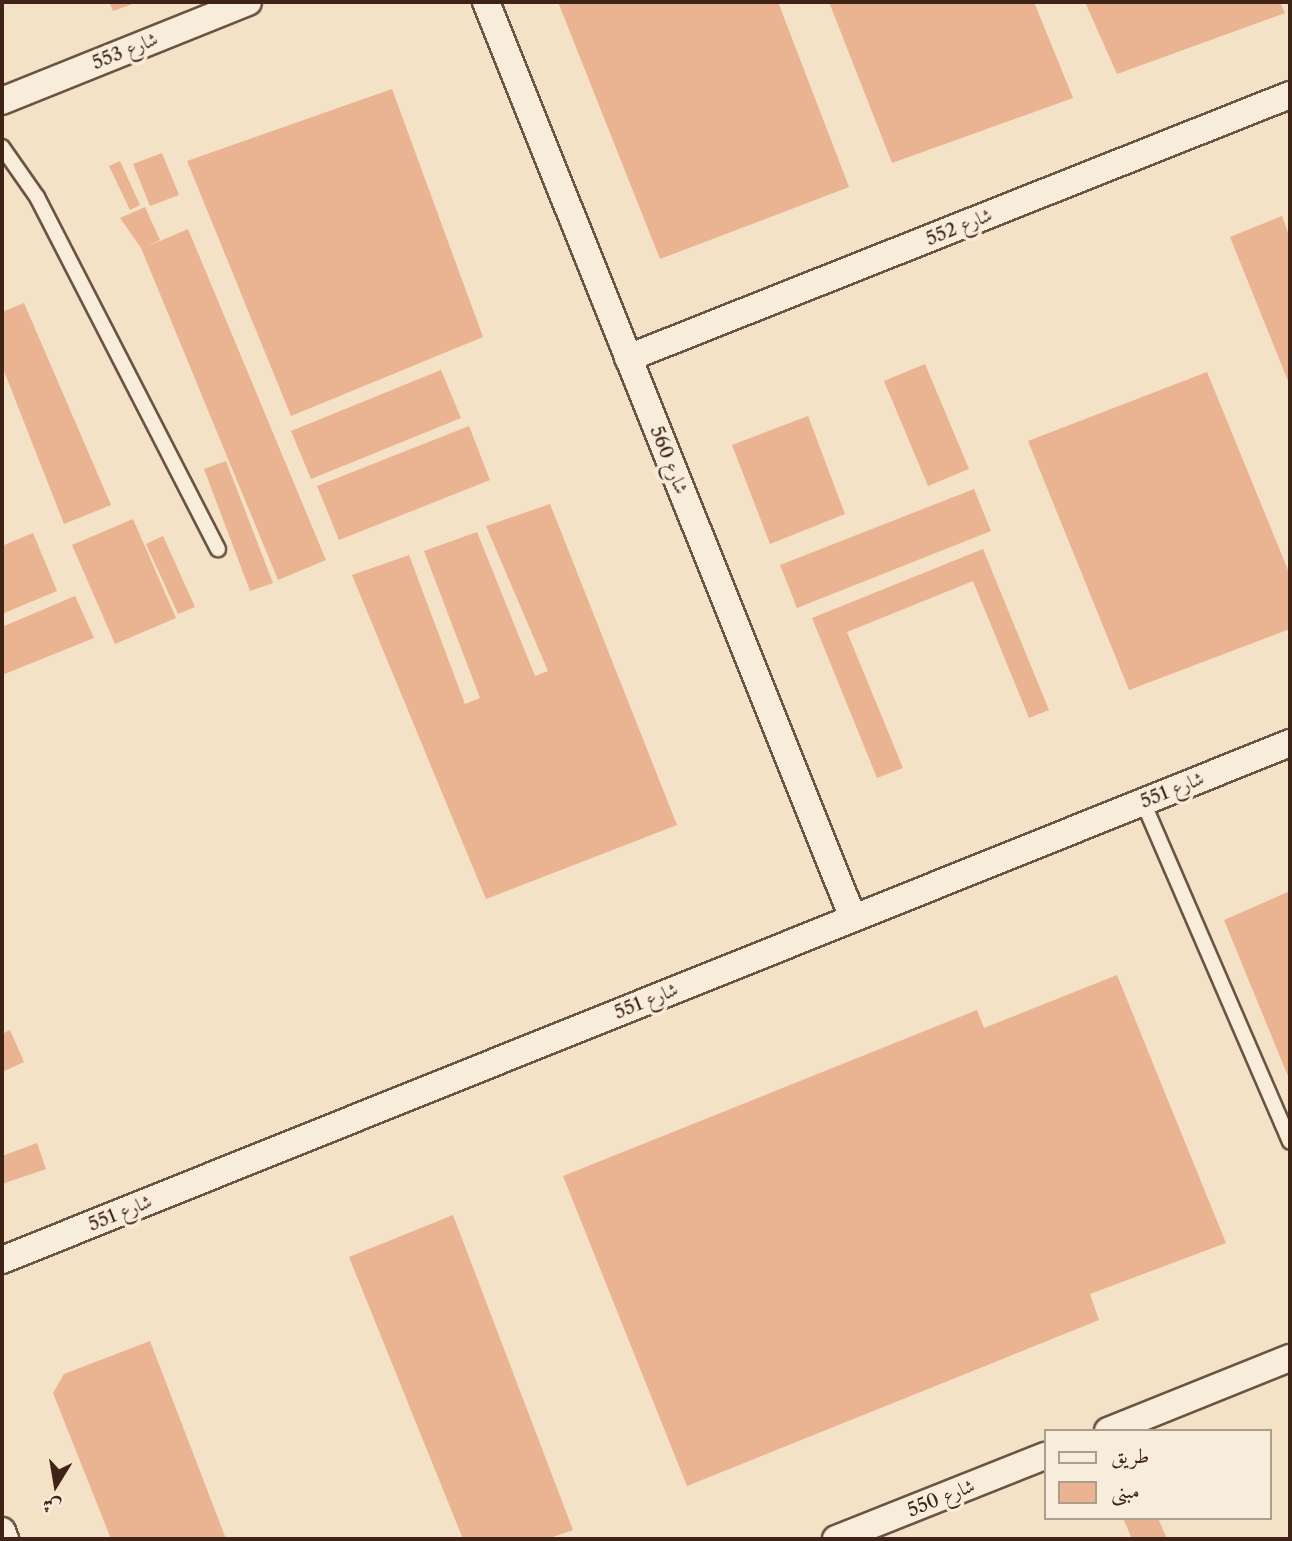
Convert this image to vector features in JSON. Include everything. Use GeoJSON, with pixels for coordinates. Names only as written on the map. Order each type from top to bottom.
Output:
{"type":"FeatureCollection","features":[{"type":"Feature","properties":{"kind":"street","name":"شارع 553"},"geometry":{"type":"LineString","coordinates":[[2,101],[248,2]]}},
{"type":"Feature","properties":{"kind":"street","name":"شارع 560"},"geometry":{"type":"LineString","coordinates":[[486,2],[852,918]]}},
{"type":"Feature","properties":{"kind":"street","name":"شارع 552"},"geometry":{"type":"LineString","coordinates":[[628,358],[1290,95]]}},
{"type":"Feature","properties":{"kind":"street","name":"شارع 551"},"geometry":{"type":"LineString","coordinates":[[2,1261],[1290,743]]}},
{"type":"Feature","properties":{"kind":"street"},"geometry":{"type":"LineString","coordinates":[[1113,1429],[1290,1358]]}},
{"type":"Feature","properties":{"kind":"street","name":"شارع 550"},"geometry":{"type":"LineString","coordinates":[[836,1539],[1044,1456]]}},
{"type":"Feature","properties":{"kind":"street"},"geometry":{"type":"LineString","coordinates":[[2,1531],[5,1539]]}},
{"type":"Feature","properties":{"kind":"lane"},"geometry":{"type":"LineString","coordinates":[[2,147],[37,197],[218,549]]}},
{"type":"Feature","properties":{"kind":"lane"},"geometry":{"type":"LineString","coordinates":[[1143,802],[1290,1142]]}},
{"type":"Feature","properties":{"kind":"building"},"geometry":{"type":"Polygon","coordinates":[[[109,2],[138,2],[113,11],[109,2]]]}},
{"type":"Feature","properties":{"kind":"building"},"geometry":{"type":"Polygon","coordinates":[[[558,2],[778,2],[849,187],[660,259],[558,2]]]}},
{"type":"Feature","properties":{"kind":"building"},"geometry":{"type":"Polygon","coordinates":[[[829,2],[1034,2],[1073,98],[892,163],[829,2]]]}},
{"type":"Feature","properties":{"kind":"building"},"geometry":{"type":"Polygon","coordinates":[[[1085,2],[1280,2],[1285,13],[1117,74],[1085,2]]]}},
{"type":"Feature","properties":{"kind":"building"},"geometry":{"type":"Polygon","coordinates":[[[392,89],[483,337],[291,416],[187,161],[392,89]]]}},
{"type":"Feature","properties":{"kind":"building"},"geometry":{"type":"Polygon","coordinates":[[[162,153],[179,195],[150,206],[133,164],[162,153]]]}},
{"type":"Feature","properties":{"kind":"building"},"geometry":{"type":"Polygon","coordinates":[[[120,161],[140,205],[130,210],[109,166],[120,161]]]}},
{"type":"Feature","properties":{"kind":"building"},"geometry":{"type":"Polygon","coordinates":[[[145,207],[160,240],[146,247],[188,229],[326,560],[278,580],[141,248],[120,218],[145,207]]]}},
{"type":"Feature","properties":{"kind":"building"},"geometry":{"type":"Polygon","coordinates":[[[1282,216],[1290,238],[1290,386],[1230,237],[1282,216]]]}},
{"type":"Feature","properties":{"kind":"building"},"geometry":{"type":"Polygon","coordinates":[[[24,303],[111,505],[64,524],[2,366],[2,312],[24,303]]]}},
{"type":"Feature","properties":{"kind":"building"},"geometry":{"type":"Polygon","coordinates":[[[925,364],[969,469],[928,486],[884,381],[925,364]]]}},
{"type":"Feature","properties":{"kind":"building"},"geometry":{"type":"Polygon","coordinates":[[[441,370],[461,418],[311,479],[291,431],[441,370]]]}},
{"type":"Feature","properties":{"kind":"building"},"geometry":{"type":"Polygon","coordinates":[[[1207,372],[1290,575],[1290,629],[1129,690],[1028,441],[1207,372]]]}},
{"type":"Feature","properties":{"kind":"building"},"geometry":{"type":"Polygon","coordinates":[[[808,416],[845,514],[770,544],[732,445],[808,416]]]}},
{"type":"Feature","properties":{"kind":"building"},"geometry":{"type":"Polygon","coordinates":[[[469,426],[490,480],[339,540],[317,486],[469,426]]]}},
{"type":"Feature","properties":{"kind":"building"},"geometry":{"type":"Polygon","coordinates":[[[226,461],[273,583],[250,591],[204,469],[226,461]]]}},
{"type":"Feature","properties":{"kind":"building"},"geometry":{"type":"Polygon","coordinates":[[[974,489],[991,531],[797,608],[780,565],[974,489]]]}},
{"type":"Feature","properties":{"kind":"building"},"geometry":{"type":"Polygon","coordinates":[[[550,504],[677,825],[486,899],[352,575],[409,555],[465,704],[480,698],[424,551],[477,532],[535,676],[548,671],[486,526],[550,504]]]}},
{"type":"Feature","properties":{"kind":"building"},"geometry":{"type":"Polygon","coordinates":[[[133,519],[176,618],[115,644],[72,545],[133,519]]]}},
{"type":"Feature","properties":{"kind":"building"},"geometry":{"type":"Polygon","coordinates":[[[33,533],[57,591],[2,614],[2,546],[33,533]]]}},
{"type":"Feature","properties":{"kind":"building"},"geometry":{"type":"Polygon","coordinates":[[[163,536],[195,607],[178,614],[146,544],[163,536]]]}},
{"type":"Feature","properties":{"kind":"building"},"geometry":{"type":"Polygon","coordinates":[[[983,549],[1049,710],[1029,718],[973,581],[847,632],[903,768],[877,778],[812,618],[983,549]]]}},
{"type":"Feature","properties":{"kind":"building"},"geometry":{"type":"Polygon","coordinates":[[[75,596],[94,638],[2,675],[2,627],[75,596]]]}},
{"type":"Feature","properties":{"kind":"building"},"geometry":{"type":"Polygon","coordinates":[[[1290,891],[1290,1081],[1224,920],[1290,891]]]}},
{"type":"Feature","properties":{"kind":"building"},"geometry":{"type":"Polygon","coordinates":[[[1117,975],[1226,1243],[1090,1294],[1099,1320],[687,1486],[563,1176],[977,1010],[984,1028],[1117,975]]]}},
{"type":"Feature","properties":{"kind":"building"},"geometry":{"type":"Polygon","coordinates":[[[10,1030],[24,1062],[2,1072],[2,1034],[10,1030]]]}},
{"type":"Feature","properties":{"kind":"building"},"geometry":{"type":"Polygon","coordinates":[[[37,1143],[46,1169],[2,1184],[2,1156],[37,1143]]]}},
{"type":"Feature","properties":{"kind":"building"},"geometry":{"type":"Polygon","coordinates":[[[453,1215],[573,1530],[547,1539],[463,1539],[349,1257],[453,1215]]]}},
{"type":"Feature","properties":{"kind":"building"},"geometry":{"type":"Polygon","coordinates":[[[150,1341],[226,1539],[111,1539],[53,1393],[64,1374],[150,1341]]]}},
{"type":"Feature","properties":{"kind":"building"},"geometry":{"type":"Polygon","coordinates":[[[1124,1520],[1159,1520],[1167,1539],[1132,1539],[1124,1520]]]}}]}
